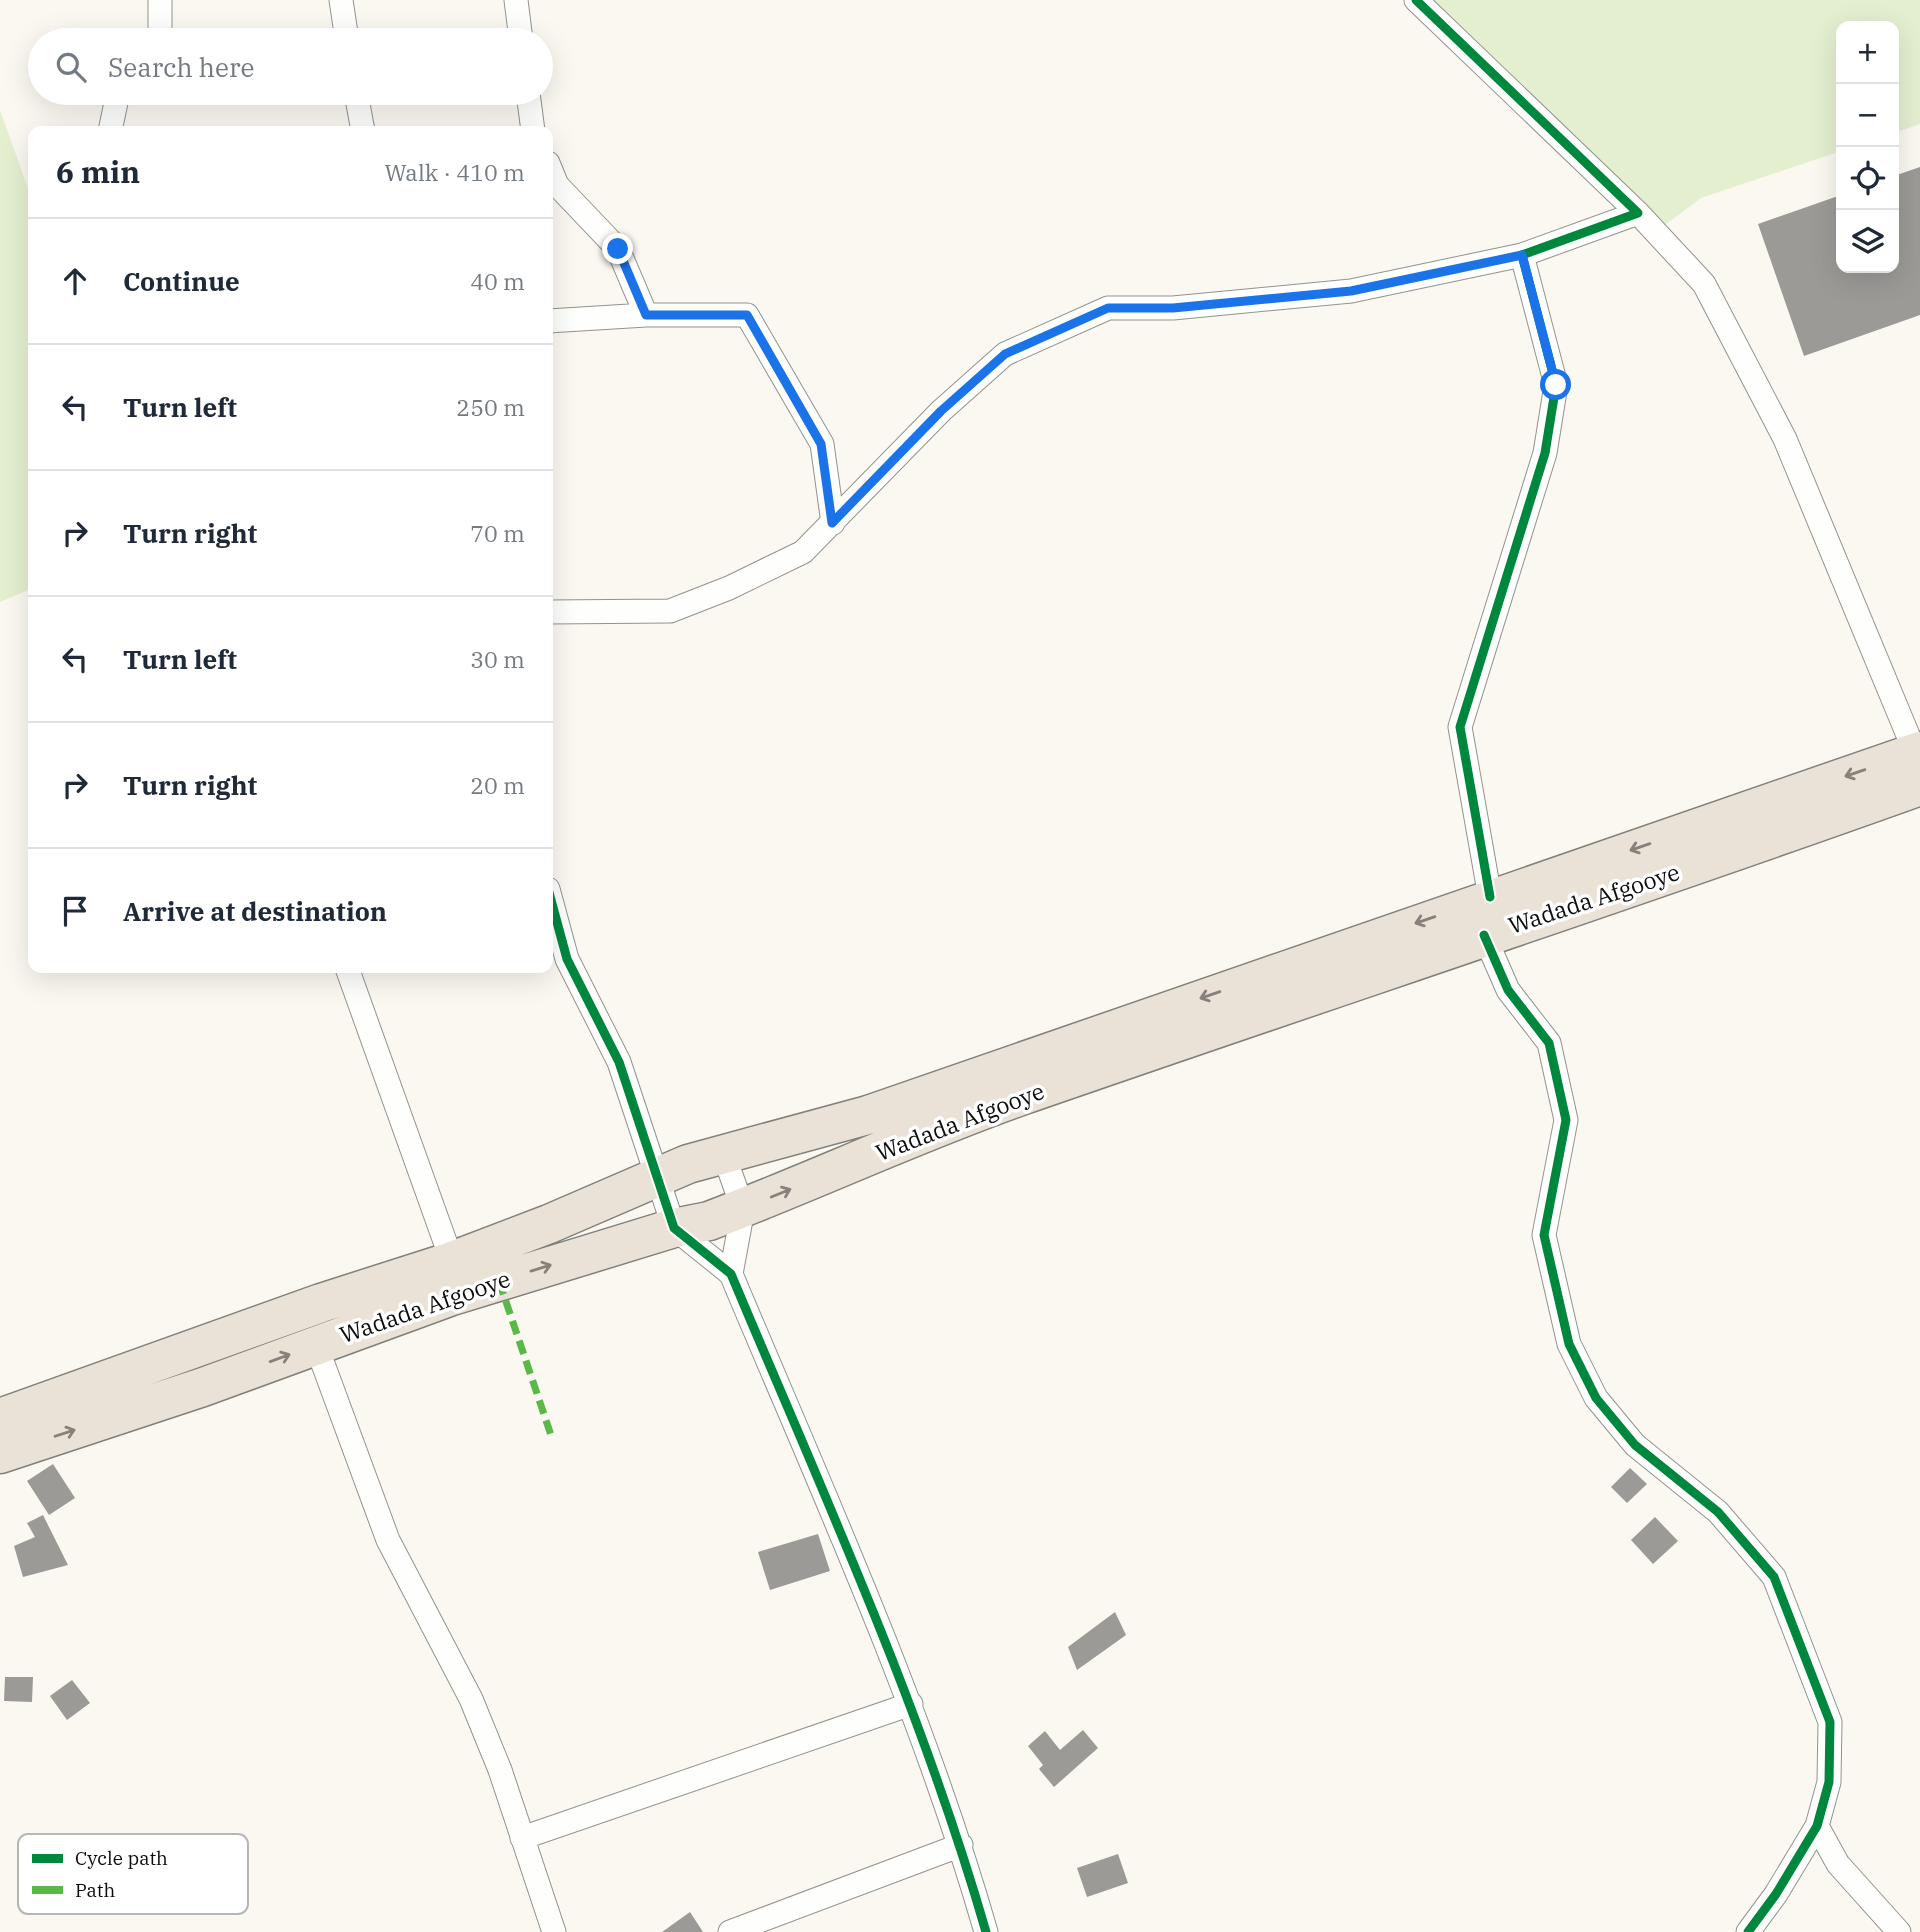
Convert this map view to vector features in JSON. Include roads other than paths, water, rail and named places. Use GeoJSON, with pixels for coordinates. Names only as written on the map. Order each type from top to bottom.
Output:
{"type":"FeatureCollection","features":[{"type":"Feature","properties":{"kind":"highway","name":"Wadada Afgooye"},"geometry":{"type":"LineString","coordinates":[[0,1418],[191,1353],[321,1303],[452,1261],[688,1164],[868,1115],[1490,897],[1918,763]]}},
{"type":"Feature","properties":{"kind":"highway","name":"Wadada Afgooye"},"geometry":{"type":"LineString","coordinates":[[0,1454],[499,1281],[674,1228],[709,1221],[1018,1097],[1196,1038],[1484,935],[1655,881],[1918,763]]}},
{"type":"Feature","properties":{"kind":"street"},"geometry":{"type":"LineString","coordinates":[[160,0],[160,28]]}},
{"type":"Feature","properties":{"kind":"street"},"geometry":{"type":"LineString","coordinates":[[341,0],[345,28]]}},
{"type":"Feature","properties":{"kind":"street"},"geometry":{"type":"LineString","coordinates":[[516,0],[520,28]]}},
{"type":"Feature","properties":{"kind":"street"},"geometry":{"type":"LineString","coordinates":[[1416,0],[1638,213],[1704,284],[1785,439],[1918,763]]}},
{"type":"Feature","properties":{"kind":"street"},"geometry":{"type":"LineString","coordinates":[[111,126],[115,105]]}},
{"type":"Feature","properties":{"kind":"street"},"geometry":{"type":"LineString","coordinates":[[358,105],[362,126]]}},
{"type":"Feature","properties":{"kind":"street"},"geometry":{"type":"LineString","coordinates":[[530,105],[532,126]]}},
{"type":"Feature","properties":{"kind":"street"},"geometry":{"type":"LineString","coordinates":[[553,174],[558,184],[618,249],[646,315]]}},
{"type":"Feature","properties":{"kind":"street"},"geometry":{"type":"LineString","coordinates":[[553,612],[590,614],[670,611],[729,588],[803,552],[941,411],[1005,354],[1108,308],[1173,308],[1351,291],[1522,255],[1638,213]]}},
{"type":"Feature","properties":{"kind":"street"},"geometry":{"type":"LineString","coordinates":[[1490,897],[1461,727],[1545,453],[1556,385],[1522,255]]}},
{"type":"Feature","properties":{"kind":"street"},"geometry":{"type":"LineString","coordinates":[[553,321],[646,315],[747,315],[821,444],[832,523]]}},
{"type":"Feature","properties":{"kind":"street"},"geometry":{"type":"LineString","coordinates":[[553,907],[567,958],[619,1062],[674,1228],[731,1274],[911,1704],[961,1845],[986,1932]]}},
{"type":"Feature","properties":{"kind":"street"},"geometry":{"type":"LineString","coordinates":[[1484,935],[1508,990],[1549,1043],[1566,1119],[1544,1235],[1569,1343],[1596,1398],[1634,1445],[1718,1511],[1774,1577],[1830,1722],[1829,1782],[1816,1826],[1776,1894],[1748,1932]]}},
{"type":"Feature","properties":{"kind":"street"},"geometry":{"type":"LineString","coordinates":[[349,973],[452,1261]]}},
{"type":"Feature","properties":{"kind":"street"},"geometry":{"type":"LineString","coordinates":[[724,1155],[743,1209],[731,1274]]}},
{"type":"Feature","properties":{"kind":"street"},"geometry":{"type":"LineString","coordinates":[[316,1345],[388,1540],[471,1699],[554,1932]]}},
{"type":"Feature","properties":{"kind":"street"},"geometry":{"type":"LineString","coordinates":[[523,1839],[911,1704]]}},
{"type":"Feature","properties":{"kind":"street"},"geometry":{"type":"LineString","coordinates":[[1816,1826],[1838,1864],[1899,1932]]}},
{"type":"Feature","properties":{"kind":"street"},"geometry":{"type":"LineString","coordinates":[[730,1932],[961,1845]]}}]}
